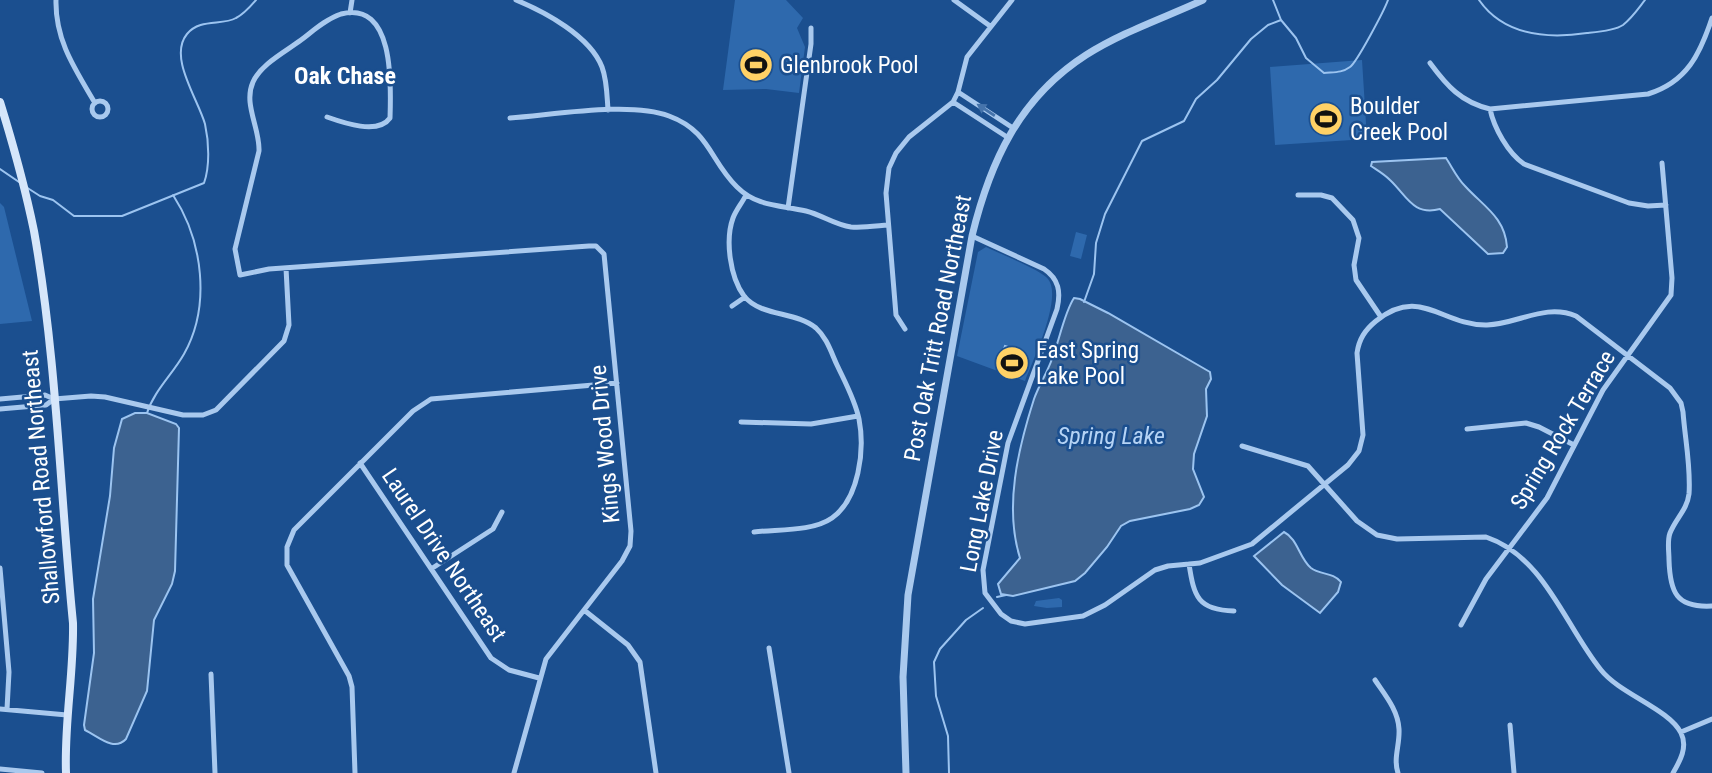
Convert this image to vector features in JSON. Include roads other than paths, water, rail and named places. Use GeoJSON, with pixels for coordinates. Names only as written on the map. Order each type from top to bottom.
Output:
{"type":"FeatureCollection","features":[{"type":"Feature","properties":{"kind":"main road","name":"Shallowford Road Northeast"},"geometry":{"type":"LineString","coordinates":[[0,102],[29,206],[44,300],[54,400],[73,623],[66,773]]}},
{"type":"Feature","properties":{"kind":"street"},"geometry":{"type":"LineString","coordinates":[[56,0],[58,30],[62,43],[95,103]]}},
{"type":"Feature","properties":{"kind":"street"},"geometry":{"type":"LineString","coordinates":[[350,13],[352,0]]}},
{"type":"Feature","properties":{"kind":"street"},"geometry":{"type":"LineString","coordinates":[[516,0],[557,20],[594,54],[604,74],[608,110]]}},
{"type":"Feature","properties":{"kind":"street"},"geometry":{"type":"LineString","coordinates":[[954,0],[990,26]]}},
{"type":"Feature","properties":{"kind":"street"},"geometry":{"type":"LineString","coordinates":[[905,330],[896,315],[888,225],[887,181],[892,160],[909,137],[953,102],[965,62],[1012,0]]}},
{"type":"Feature","properties":{"kind":"street","name":"Post Oak Tritt Road Northeast"},"geometry":{"type":"LineString","coordinates":[[906,773],[903,677],[908,595],[972,236],[988,179],[1007,137],[1047,87],[1087,54],[1203,0]]}},
{"type":"Feature","properties":{"kind":"street"},"geometry":{"type":"LineString","coordinates":[[327,117],[362,126],[390,125],[388,51],[384,37],[370,20],[350,13],[324,22],[267,65],[253,82],[250,99],[260,150],[235,249],[240,275],[286,268],[589,246],[596,246],[601,250],[608,242]]}},
{"type":"Feature","properties":{"kind":"street"},"geometry":{"type":"LineString","coordinates":[[1430,63],[1455,94],[1490,109],[1640,95],[1671,84],[1689,68],[1704,43],[1712,18]]}},
{"type":"Feature","properties":{"kind":"street"},"geometry":{"type":"LineString","coordinates":[[788,208],[811,28]]}},
{"type":"Feature","properties":{"kind":"street"},"geometry":{"type":"LineString","coordinates":[[958,92],[1013,128]]}},
{"type":"Feature","properties":{"kind":"street"},"geometry":{"type":"LineString","coordinates":[[953,102],[1007,137]]}},
{"type":"Feature","properties":{"kind":"street"},"geometry":{"type":"LineString","coordinates":[[510,118],[642,109],[670,116],[683,122],[707,143],[732,182],[746,195],[765,204],[806,211],[849,227],[888,225]]}},
{"type":"Feature","properties":{"kind":"street"},"geometry":{"type":"LineString","coordinates":[[1490,109],[1512,154],[1524,164],[1629,203],[1666,205]]}},
{"type":"Feature","properties":{"kind":"street","name":"Spring Rock Terrace"},"geometry":{"type":"LineString","coordinates":[[1461,625],[1482,584],[1541,508],[1603,390],[1671,295],[1672,278],[1662,163]]}},
{"type":"Feature","properties":{"kind":"street"},"geometry":{"type":"LineString","coordinates":[[746,195],[733,218],[730,237],[734,274],[745,297],[761,307],[799,318],[817,329],[827,343],[858,416],[861,442],[856,478],[849,499],[840,511],[829,520],[815,525],[754,532]]}},
{"type":"Feature","properties":{"kind":"street"},"geometry":{"type":"LineString","coordinates":[[1298,195],[1332,198],[1353,220],[1359,238],[1354,265],[1356,281],[1381,317],[1395,308],[1411,305],[1487,325],[1562,311],[1576,316],[1670,388],[1681,403],[1689,496],[1668,540],[1670,578],[1675,592],[1683,602],[1698,607],[1712,606]]}},
{"type":"Feature","properties":{"kind":"street","name":"Long Lake Drive"},"geometry":{"type":"LineString","coordinates":[[972,236],[1052,275],[1059,298],[1005,456],[983,570],[985,593],[1006,619],[1018,624],[1090,613],[1154,570],[1212,559],[1252,544],[1326,484],[1353,460],[1361,446],[1363,428],[1358,347],[1366,330],[1381,317]]}},
{"type":"Feature","properties":{"kind":"street","name":"Kings Wood Drive"},"geometry":{"type":"LineString","coordinates":[[514,773],[546,659],[622,561],[630,546],[631,531],[606,260],[601,250]]}},
{"type":"Feature","properties":{"kind":"street"},"geometry":{"type":"LineString","coordinates":[[0,409],[46,405],[54,400],[105,397],[190,416],[216,410],[284,341],[289,325],[286,268]]}},
{"type":"Feature","properties":{"kind":"street"},"geometry":{"type":"LineString","coordinates":[[732,306],[745,297]]}},
{"type":"Feature","properties":{"kind":"street"},"geometry":{"type":"LineString","coordinates":[[355,773],[352,687],[349,676],[292,576],[286,556],[290,537],[299,523],[414,411],[431,399],[617,383]]}},
{"type":"Feature","properties":{"kind":"street"},"geometry":{"type":"LineString","coordinates":[[0,399],[45,395],[54,400]]}},
{"type":"Feature","properties":{"kind":"street"},"geometry":{"type":"LineString","coordinates":[[741,422],[811,424],[858,416]]}},
{"type":"Feature","properties":{"kind":"street"},"geometry":{"type":"LineString","coordinates":[[1467,429],[1526,423],[1574,444]]}},
{"type":"Feature","properties":{"kind":"street"},"geometry":{"type":"LineString","coordinates":[[1242,446],[1301,462],[1315,471],[1357,521],[1377,535],[1396,540],[1486,537],[1509,550],[1531,569],[1549,590],[1606,677],[1669,720],[1681,732],[1684,750],[1673,773]]}},
{"type":"Feature","properties":{"kind":"street","name":"Laurel Drive Northeast"},"geometry":{"type":"LineString","coordinates":[[360,463],[491,658],[509,670],[539,678]]}},
{"type":"Feature","properties":{"kind":"street"},"geometry":{"type":"LineString","coordinates":[[431,569],[493,528],[502,512]]}},
{"type":"Feature","properties":{"kind":"street"},"geometry":{"type":"LineString","coordinates":[[1189,564],[1192,586],[1200,601],[1213,609],[1234,611]]}},
{"type":"Feature","properties":{"kind":"street"},"geometry":{"type":"LineString","coordinates":[[0,568],[9,672],[3,709],[67,715]]}},
{"type":"Feature","properties":{"kind":"street"},"geometry":{"type":"LineString","coordinates":[[583,610],[628,645],[640,662],[656,773]]}},
{"type":"Feature","properties":{"kind":"street"},"geometry":{"type":"LineString","coordinates":[[769,648],[789,773]]}},
{"type":"Feature","properties":{"kind":"street"},"geometry":{"type":"LineString","coordinates":[[211,674],[215,773]]}},
{"type":"Feature","properties":{"kind":"street"},"geometry":{"type":"LineString","coordinates":[[1376,680],[1397,718],[1398,773]]}},
{"type":"Feature","properties":{"kind":"street"},"geometry":{"type":"LineString","coordinates":[[1681,732],[1712,719]]}},
{"type":"Feature","properties":{"kind":"street"},"geometry":{"type":"LineString","coordinates":[[1510,725],[1514,773]]}},
{"type":"Feature","properties":{"kind":"street"},"geometry":{"type":"LineString","coordinates":[[0,769],[43,773]]}},
{"type":"Feature","properties":{"kind":"water"},"geometry":{"type":"Polygon","coordinates":[[[1446,158],[1462,183],[1498,220],[1507,247],[1503,253],[1488,254],[1440,209],[1423,210],[1417,207],[1388,178],[1371,166],[1372,162],[1446,158]]]}},
{"type":"Feature","properties":{"kind":"water","name":"Spring Lake"},"geometry":{"type":"Polygon","coordinates":[[[1074,298],[1108,313],[1210,372],[1211,379],[1206,389],[1207,416],[1194,454],[1193,469],[1204,497],[1199,505],[1190,509],[1130,521],[1121,526],[1107,547],[1075,581],[1013,596],[1001,594],[998,584],[1020,558],[1013,519],[1018,458],[1034,399],[1055,352],[1067,311],[1074,298]]]}},
{"type":"Feature","properties":{"kind":"water","name":"East Spring Lake Pool"},"geometry":{"type":"Polygon","coordinates":[[[1005,346],[1022,352],[1015,375],[1002,370],[1007,358],[1002,355],[1005,346]]]}},
{"type":"Feature","properties":{"kind":"water"},"geometry":{"type":"Polygon","coordinates":[[[135,413],[147,413],[176,424],[179,428],[175,571],[172,584],[154,620],[147,691],[126,739],[121,743],[111,744],[85,730],[84,725],[94,653],[93,599],[110,496],[114,448],[122,419],[135,413]]]}},
{"type":"Feature","properties":{"kind":"water"},"geometry":{"type":"Polygon","coordinates":[[[1284,532],[1292,539],[1311,568],[1341,582],[1338,592],[1320,613],[1282,585],[1254,556],[1284,532]]]}},
{"type":"Feature","properties":{"kind":"waterway"},"geometry":{"type":"LineString","coordinates":[[26,187],[53,200],[74,216],[122,216],[204,183],[208,162],[205,124],[182,66],[182,43],[192,29],[236,18],[256,0]]}},
{"type":"Feature","properties":{"kind":"waterway"},"geometry":{"type":"LineString","coordinates":[[1273,0],[1281,20],[1296,38],[1306,58],[1324,73],[1338,72],[1350,67],[1370,36],[1388,0]]}},
{"type":"Feature","properties":{"kind":"waterway"},"geometry":{"type":"LineString","coordinates":[[1479,0],[1501,21],[1514,28],[1542,35],[1572,35],[1611,30],[1623,25],[1645,0]]}},
{"type":"Feature","properties":{"kind":"waterway"},"geometry":{"type":"LineString","coordinates":[[1084,302],[1094,274],[1096,243],[1105,214],[1142,141],[1184,121],[1196,99],[1217,80],[1251,39],[1268,25],[1281,20]]}},
{"type":"Feature","properties":{"kind":"waterway"},"geometry":{"type":"LineString","coordinates":[[0,169],[19,182]]}},
{"type":"Feature","properties":{"kind":"waterway"},"geometry":{"type":"LineString","coordinates":[[147,413],[154,397],[184,354],[198,315],[200,274],[197,253],[191,232],[173,195]]}},
{"type":"Feature","properties":{"kind":"waterway"},"geometry":{"type":"LineString","coordinates":[[997,597],[1006,595]]}},
{"type":"Feature","properties":{"kind":"waterway"},"geometry":{"type":"LineString","coordinates":[[949,773],[948,736],[936,696],[934,662],[940,649],[966,620],[983,608]]}},
{"type":"Feature","properties":{"kind":"place","name":"Glenbrook Pool"},"geometry":{"type":"Point","coordinates":[756,65]}},
{"type":"Feature","properties":{"kind":"place","name":"Boulder Creek Pool"},"geometry":{"type":"Point","coordinates":[1326,119]}},
{"type":"Feature","properties":{"kind":"place","name":"East Spring Lake Pool"},"geometry":{"type":"Point","coordinates":[1012,363]}},
{"type":"Feature","properties":{"kind":"district","name":"Oak Chase"},"geometry":{"type":"Point","coordinates":[345,76]}}]}
